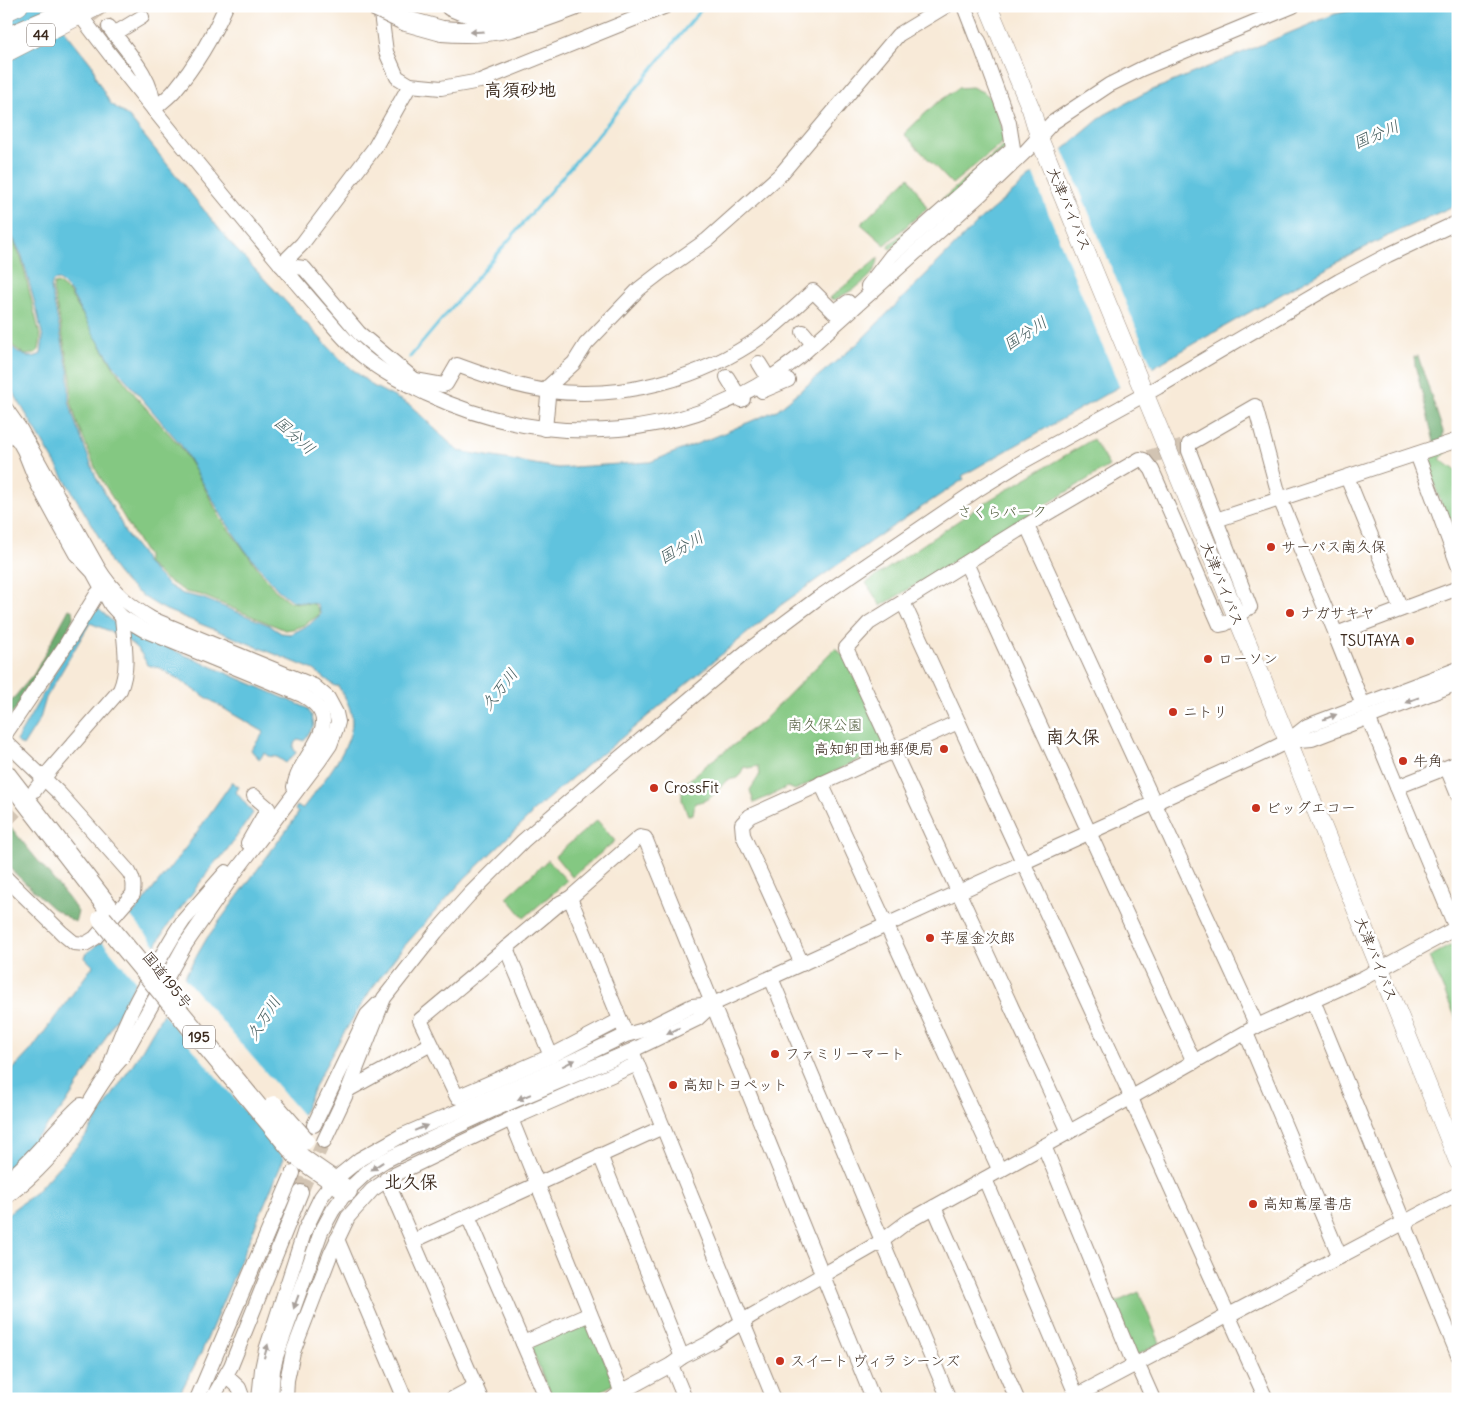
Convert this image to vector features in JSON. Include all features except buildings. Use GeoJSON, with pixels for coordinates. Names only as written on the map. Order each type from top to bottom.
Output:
{"type":"FeatureCollection","features":[{"type":"Feature","properties":{"kind":"highway"},"geometry":{"type":"LineString","coordinates":[[6,28],[48,6]]}},
{"type":"Feature","properties":{"kind":"highway"},"geometry":{"type":"LineString","coordinates":[[375,6],[406,21],[442,31],[461,33],[499,30],[530,22],[574,6]]}},
{"type":"Feature","properties":{"kind":"highway"},"geometry":{"type":"LineString","coordinates":[[451,6],[460,11],[496,16],[514,15],[545,6]]}},
{"type":"Feature","properties":{"kind":"highway"},"geometry":{"type":"LineString","coordinates":[[6,38],[79,13]]}},
{"type":"Feature","properties":{"kind":"highway","name":"国道195号"},"geometry":{"type":"LineString","coordinates":[[6,775],[106,915]]}},
{"type":"Feature","properties":{"kind":"highway","name":"国道195号"},"geometry":{"type":"LineString","coordinates":[[6,797],[302,1148],[311,1167],[340,1186]]}},
{"type":"Feature","properties":{"kind":"main road","name":"44"},"geometry":{"type":"LineString","coordinates":[[6,12],[19,6]]}},
{"type":"Feature","properties":{"kind":"main road","name":"44"},"geometry":{"type":"LineString","coordinates":[[6,53],[79,13],[98,6]]}},
{"type":"Feature","properties":{"kind":"main road","name":"大津バイパス"},"geometry":{"type":"LineString","coordinates":[[988,6],[1031,109],[1040,139],[1288,741],[1458,1162]]}},
{"type":"Feature","properties":{"kind":"street"},"geometry":{"type":"LineString","coordinates":[[154,110],[174,92],[218,26],[226,6]]}},
{"type":"Feature","properties":{"kind":"street"},"geometry":{"type":"LineString","coordinates":[[380,6],[386,52],[397,77],[410,85],[441,88],[480,82],[666,6]]}},
{"type":"Feature","properties":{"kind":"street"},"geometry":{"type":"LineString","coordinates":[[545,429],[549,386],[574,363],[586,344],[639,290],[707,240],[781,174],[898,35],[946,6]]}},
{"type":"Feature","properties":{"kind":"street"},"geometry":{"type":"LineString","coordinates":[[414,383],[446,384],[458,365],[492,378],[548,391],[614,392],[647,386],[679,377],[718,362],[747,346],[780,322],[814,291],[834,312],[870,289],[891,256],[1013,148],[1009,123],[964,6]]}},
{"type":"Feature","properties":{"kind":"street"},"geometry":{"type":"LineString","coordinates":[[79,13],[147,103],[281,265],[339,333],[363,356],[390,375],[414,383],[463,408],[494,418],[545,429],[598,431],[650,425],[699,412],[739,395],[769,379],[788,366],[870,289],[982,193],[1040,139],[1052,124],[1109,85],[1141,69],[1293,6]]}},
{"type":"Feature","properties":{"kind":"street"},"geometry":{"type":"LineString","coordinates":[[142,17],[111,30],[144,76],[154,99],[154,110]]}},
{"type":"Feature","properties":{"kind":"street"},"geometry":{"type":"LineString","coordinates":[[281,265],[302,244],[375,147],[410,85]]}},
{"type":"Feature","properties":{"kind":"street"},"geometry":{"type":"LineString","coordinates":[[197,1399],[302,1148],[367,1015],[384,998],[436,932],[469,895],[523,841],[746,652],[818,598],[980,488],[1022,462],[1146,395],[1347,277],[1388,255],[1458,222]]}},
{"type":"Feature","properties":{"kind":"street"},"geometry":{"type":"LineString","coordinates":[[803,332],[813,344]]}},
{"type":"Feature","properties":{"kind":"street"},"geometry":{"type":"LineString","coordinates":[[759,363],[769,379]]}},
{"type":"Feature","properties":{"kind":"street"},"geometry":{"type":"LineString","coordinates":[[727,377],[741,400],[788,380]]}},
{"type":"Feature","properties":{"kind":"street"},"geometry":{"type":"LineString","coordinates":[[511,1119],[590,1314],[618,1397],[713,1341],[742,1321],[882,1241],[907,1222],[1131,1098],[1252,1029],[1380,970],[1457,930],[1365,711],[1336,634],[1280,499],[1255,406],[1186,445],[1250,606],[1236,618],[1220,625],[1146,458],[1135,461],[869,623],[846,648],[1069,1132]]}},
{"type":"Feature","properties":{"kind":"street"},"geometry":{"type":"LineString","coordinates":[[6,408],[98,575],[116,593],[141,613],[304,680],[321,690],[328,698],[336,713],[338,722],[334,736],[319,761],[234,869],[185,944],[122,1058],[109,1072],[94,1093],[82,1115],[52,1154],[28,1180],[6,1197]]}},
{"type":"Feature","properties":{"kind":"street"},"geometry":{"type":"LineString","coordinates":[[6,428],[27,448]]}},
{"type":"Feature","properties":{"kind":"street"},"geometry":{"type":"LineString","coordinates":[[1216,520],[1458,440]]}},
{"type":"Feature","properties":{"kind":"street"},"geometry":{"type":"LineString","coordinates":[[1417,454],[1458,565]]}},
{"type":"Feature","properties":{"kind":"street"},"geometry":{"type":"LineString","coordinates":[[1347,477],[1401,609]]}},
{"type":"Feature","properties":{"kind":"street"},"geometry":{"type":"LineString","coordinates":[[1027,526],[1154,803],[1252,1029],[1340,1257]]}},
{"type":"Feature","properties":{"kind":"street"},"geometry":{"type":"LineString","coordinates":[[966,563],[1194,1062]]}},
{"type":"Feature","properties":{"kind":"street"},"geometry":{"type":"LineString","coordinates":[[35,790],[43,778],[120,690],[125,678],[126,667],[122,621],[101,590],[98,575]]}},
{"type":"Feature","properties":{"kind":"street"},"geometry":{"type":"LineString","coordinates":[[1336,634],[1458,588]]}},
{"type":"Feature","properties":{"kind":"street"},"geometry":{"type":"LineString","coordinates":[[6,733],[101,590]]}},
{"type":"Feature","properties":{"kind":"street"},"geometry":{"type":"LineString","coordinates":[[903,602],[1131,1098],[1266,1399]]}},
{"type":"Feature","properties":{"kind":"street"},"geometry":{"type":"LineString","coordinates":[[122,621],[296,692],[315,703],[323,716],[323,727],[295,782],[292,796]]}},
{"type":"Feature","properties":{"kind":"street"},"geometry":{"type":"LineString","coordinates":[[271,1399],[273,1370],[276,1358],[321,1232],[333,1210],[340,1186],[360,1159],[390,1141],[560,1067],[626,1035],[644,1030],[692,1006],[713,1004],[1288,741],[1312,739],[1365,711],[1458,669]]}},
{"type":"Feature","properties":{"kind":"street"},"geometry":{"type":"LineString","coordinates":[[1365,711],[1458,683]]}},
{"type":"Feature","properties":{"kind":"street"},"geometry":{"type":"LineString","coordinates":[[802,964],[743,835],[742,824],[750,816],[958,722]]}},
{"type":"Feature","properties":{"kind":"street"},"geometry":{"type":"LineString","coordinates":[[6,742],[59,793],[130,872],[134,881],[133,894],[95,938],[85,944],[74,943],[6,878]]}},
{"type":"Feature","properties":{"kind":"street"},"geometry":{"type":"LineString","coordinates":[[1397,787],[1452,765],[1458,795]]}},
{"type":"Feature","properties":{"kind":"street"},"geometry":{"type":"LineString","coordinates":[[822,784],[1000,1170]]}},
{"type":"Feature","properties":{"kind":"street"},"geometry":{"type":"LineString","coordinates":[[234,869],[268,808],[254,796]]}},
{"type":"Feature","properties":{"kind":"street"},"geometry":{"type":"LineString","coordinates":[[620,1020],[551,1056],[457,1097],[420,1020],[560,903],[570,898],[635,841],[640,837],[645,838],[873,1399]]}},
{"type":"Feature","properties":{"kind":"street"},"geometry":{"type":"LineString","coordinates":[[570,898],[626,1035]]}},
{"type":"Feature","properties":{"kind":"street"},"geometry":{"type":"LineString","coordinates":[[506,948],[551,1056]]}},
{"type":"Feature","properties":{"kind":"street"},"geometry":{"type":"LineString","coordinates":[[771,978],[949,1399]]}},
{"type":"Feature","properties":{"kind":"street"},"geometry":{"type":"LineString","coordinates":[[324,1141],[348,1090],[384,998]]}},
{"type":"Feature","properties":{"kind":"street"},"geometry":{"type":"LineString","coordinates":[[1312,1001],[1458,1355]]}},
{"type":"Feature","properties":{"kind":"street"},"geometry":{"type":"LineString","coordinates":[[259,1399],[266,1350],[305,1230],[321,1197],[384,1161],[495,1109],[632,1051],[698,1019],[713,1004]]}},
{"type":"Feature","properties":{"kind":"street"},"geometry":{"type":"LineString","coordinates":[[348,1090],[431,1044]]}},
{"type":"Feature","properties":{"kind":"street"},"geometry":{"type":"LineString","coordinates":[[632,1051],[774,1399]]}},
{"type":"Feature","properties":{"kind":"street"},"geometry":{"type":"LineString","coordinates":[[286,1399],[287,1380],[293,1352],[337,1239],[348,1217],[372,1190],[386,1180],[511,1119],[637,1064]]}},
{"type":"Feature","properties":{"kind":"street"},"geometry":{"type":"LineString","coordinates":[[6,1181],[35,1155],[43,1144],[94,1093]]}},
{"type":"Feature","properties":{"kind":"street"},"geometry":{"type":"LineString","coordinates":[[413,1241],[663,1127]]}},
{"type":"Feature","properties":{"kind":"street"},"geometry":{"type":"LineString","coordinates":[[1044,1146],[1131,1357],[1141,1372],[1153,1399]]}},
{"type":"Feature","properties":{"kind":"street"},"geometry":{"type":"LineString","coordinates":[[600,1155],[677,1361],[685,1399]]}},
{"type":"Feature","properties":{"kind":"street"},"geometry":{"type":"LineString","coordinates":[[984,1179],[1075,1398],[1458,1194]]}},
{"type":"Feature","properties":{"kind":"street"},"geometry":{"type":"LineString","coordinates":[[386,1180],[478,1392],[452,1399]]}},
{"type":"Feature","properties":{"kind":"street"},"geometry":{"type":"LineString","coordinates":[[212,1399],[226,1376],[301,1192]]}},
{"type":"Feature","properties":{"kind":"street"},"geometry":{"type":"LineString","coordinates":[[934,1207],[1017,1399]]}},
{"type":"Feature","properties":{"kind":"street"},"geometry":{"type":"LineString","coordinates":[[468,1216],[547,1399]]}},
{"type":"Feature","properties":{"kind":"street"},"geometry":{"type":"LineString","coordinates":[[337,1239],[405,1399]]}},
{"type":"Feature","properties":{"kind":"street"},"geometry":{"type":"LineString","coordinates":[[523,1343],[590,1314]]}},
{"type":"Feature","properties":{"kind":"street"},"geometry":{"type":"LineString","coordinates":[[226,1376],[239,1388],[243,1399]]}},
{"type":"Feature","properties":{"kind":"green space"},"geometry":{"type":"Polygon","coordinates":[[[972,87],[985,93],[993,100],[1006,140],[952,184],[904,134],[933,106],[958,88],[972,87]]]}},
{"type":"Feature","properties":{"kind":"green space"},"geometry":{"type":"Polygon","coordinates":[[[1007,143],[1009,146],[891,249],[887,247],[1007,143]]]}},
{"type":"Feature","properties":{"kind":"green space"},"geometry":{"type":"Polygon","coordinates":[[[909,177],[927,208],[885,245],[861,224],[909,177]]]}},
{"type":"Feature","properties":{"kind":"green space"},"geometry":{"type":"Polygon","coordinates":[[[6,218],[11,226],[10,234],[21,257],[41,339],[39,350],[34,354],[25,355],[6,341],[6,218]]]}},
{"type":"Feature","properties":{"kind":"green space"},"geometry":{"type":"Polygon","coordinates":[[[878,258],[873,272],[862,284],[834,300],[830,298],[878,258]]]}},
{"type":"Feature","properties":{"kind":"green space"},"geometry":{"type":"Polygon","coordinates":[[[58,283],[69,292],[114,368],[139,400],[180,446],[221,519],[263,575],[275,590],[290,602],[314,604],[319,610],[319,615],[299,627],[285,630],[201,595],[186,592],[165,579],[147,563],[147,556],[97,472],[77,423],[71,401],[71,377],[53,289],[54,284],[58,283]]]}},
{"type":"Feature","properties":{"kind":"green space"},"geometry":{"type":"Polygon","coordinates":[[[1418,356],[1443,431],[1443,440],[1434,442],[1415,365],[1414,357],[1418,356]]]}},
{"type":"Feature","properties":{"kind":"green space","name":"さくらパーク"},"geometry":{"type":"Polygon","coordinates":[[[1093,439],[1109,466],[881,606],[866,583],[986,502],[1093,439]]]}},
{"type":"Feature","properties":{"kind":"green space"},"geometry":{"type":"Polygon","coordinates":[[[1446,453],[1440,459],[1458,472],[1458,549],[1423,454],[1446,453]]]}},
{"type":"Feature","properties":{"kind":"green space"},"geometry":{"type":"Polygon","coordinates":[[[69,609],[73,611],[74,616],[60,646],[6,723],[6,707],[34,674],[69,609]]]}},
{"type":"Feature","properties":{"kind":"green space","name":"南久保公園"},"geometry":{"type":"Polygon","coordinates":[[[835,648],[844,656],[885,743],[884,748],[795,790],[788,787],[754,803],[750,790],[759,776],[758,766],[744,767],[738,778],[727,780],[710,798],[695,803],[693,814],[688,815],[682,800],[682,789],[687,782],[761,723],[835,648]]]}},
{"type":"Feature","properties":{"kind":"green space"},"geometry":{"type":"Polygon","coordinates":[[[597,820],[615,841],[572,877],[555,856],[597,820]]]}},
{"type":"Feature","properties":{"kind":"green space"},"geometry":{"type":"Polygon","coordinates":[[[9,825],[78,912],[75,922],[52,908],[6,865],[6,830],[9,825]]]}},
{"type":"Feature","properties":{"kind":"green space"},"geometry":{"type":"Polygon","coordinates":[[[548,860],[567,881],[524,918],[507,897],[548,860]]]}},
{"type":"Feature","properties":{"kind":"green space"},"geometry":{"type":"Polygon","coordinates":[[[1457,942],[1458,945],[1458,1023],[1429,957],[1457,942]]]}},
{"type":"Feature","properties":{"kind":"green space"},"geometry":{"type":"Polygon","coordinates":[[[1139,1292],[1160,1343],[1136,1356],[1114,1303],[1139,1292]]]}},
{"type":"Feature","properties":{"kind":"green space"},"geometry":{"type":"Polygon","coordinates":[[[589,1322],[614,1384],[587,1399],[553,1399],[531,1348],[532,1343],[589,1322]]]}},
{"type":"Feature","properties":{"kind":"water"},"geometry":{"type":"Polygon","coordinates":[[[6,6],[45,6],[93,66],[96,78],[110,103],[129,117],[233,246],[341,360],[373,386],[410,405],[458,451],[558,468],[650,462],[777,410],[857,344],[981,219],[1104,115],[1143,94],[1335,14],[1373,6],[1458,6],[1458,204],[1391,234],[1345,258],[962,476],[964,479],[874,539],[781,605],[531,813],[465,878],[400,951],[370,991],[316,1083],[202,1351],[177,1399],[6,1399],[6,1215],[36,1192],[85,1137],[142,1050],[207,938],[296,817],[298,813],[295,810],[297,806],[302,809],[333,768],[351,733],[352,717],[348,703],[338,686],[335,686],[314,670],[166,610],[136,591],[119,575],[112,565],[103,544],[6,380],[6,342],[22,354],[31,357],[41,354],[43,338],[22,256],[11,234],[11,222],[6,216],[6,6]],[[59,280],[53,281],[51,288],[69,374],[69,400],[75,422],[96,477],[125,533],[147,564],[168,585],[183,594],[202,598],[269,625],[281,633],[291,634],[309,625],[321,614],[317,604],[292,601],[277,589],[245,550],[223,518],[181,445],[115,367],[93,333],[70,291],[59,280]]]}},
{"type":"Feature","properties":{"kind":"water"},"geometry":{"type":"Polygon","coordinates":[[[94,605],[118,626],[307,708],[312,716],[314,725],[304,741],[299,739],[295,742],[293,747],[296,753],[286,763],[277,757],[268,756],[264,753],[260,759],[251,750],[264,732],[160,668],[147,665],[138,649],[124,638],[90,623],[46,698],[40,719],[23,746],[16,741],[94,605]]]}},
{"type":"Feature","properties":{"kind":"water"},"geometry":{"type":"Polygon","coordinates":[[[232,782],[239,787],[236,792],[253,813],[222,857],[216,861],[164,931],[90,1066],[65,1105],[39,1135],[36,1136],[24,1156],[6,1171],[6,1077],[31,1050],[93,966],[85,958],[86,954],[134,913],[187,846],[232,782]]]}},
{"type":"Feature","properties":{"kind":"pier"},"geometry":{"type":"Polygon","coordinates":[[[1062,147],[1153,369],[1120,388],[1032,173],[1062,147]]]}},
{"type":"Feature","properties":{"kind":"pier"},"geometry":{"type":"Polygon","coordinates":[[[129,914],[158,948],[138,984],[100,939],[129,914]]]}},
{"type":"Feature","properties":{"kind":"pier"},"geometry":{"type":"Polygon","coordinates":[[[182,975],[304,1117],[285,1159],[161,1011],[182,975]]]}},
{"type":"Feature","properties":{"kind":"waterway"},"geometry":{"type":"LineString","coordinates":[[410,357],[704,6]]}},
{"type":"Feature","properties":{"kind":"tunnel"},"geometry":{"type":"LineString","coordinates":[[92,6],[109,27]]}},
{"type":"Feature","properties":{"kind":"tunnel"},"geometry":{"type":"LineString","coordinates":[[1149,457],[1184,446]]}},
{"type":"Feature","properties":{"kind":"tunnel"},"geometry":{"type":"LineString","coordinates":[[6,821],[31,795]]}},
{"type":"Feature","properties":{"kind":"tunnel"},"geometry":{"type":"LineString","coordinates":[[301,1192],[324,1141]]}},
{"type":"Feature","properties":{"kind":"place","name":"サーパス南久保"},"geometry":{"type":"Point","coordinates":[1271,547]}},
{"type":"Feature","properties":{"kind":"place","name":"ナガサキヤ"},"geometry":{"type":"Point","coordinates":[1290,613]}},
{"type":"Feature","properties":{"kind":"place","name":"TSUTAYA"},"geometry":{"type":"Point","coordinates":[1410,641]}},
{"type":"Feature","properties":{"kind":"place","name":"ローソン"},"geometry":{"type":"Point","coordinates":[1208,659]}},
{"type":"Feature","properties":{"kind":"place","name":"ニトリ"},"geometry":{"type":"Point","coordinates":[1173,712]}},
{"type":"Feature","properties":{"kind":"place","name":"高知卸団地郵便局"},"geometry":{"type":"Point","coordinates":[944,749]}},
{"type":"Feature","properties":{"kind":"place","name":"牛角"},"geometry":{"type":"Point","coordinates":[1403,761]}},
{"type":"Feature","properties":{"kind":"place","name":"CrossFit"},"geometry":{"type":"Point","coordinates":[654,788]}},
{"type":"Feature","properties":{"kind":"place","name":"ビッグエコー"},"geometry":{"type":"Point","coordinates":[1256,808]}},
{"type":"Feature","properties":{"kind":"place","name":"芋屋金次郎"},"geometry":{"type":"Point","coordinates":[930,938]}},
{"type":"Feature","properties":{"kind":"place","name":"ファミリーマート"},"geometry":{"type":"Point","coordinates":[775,1054]}},
{"type":"Feature","properties":{"kind":"place","name":"高知トヨペット"},"geometry":{"type":"Point","coordinates":[673,1085]}},
{"type":"Feature","properties":{"kind":"place","name":"高知蔦屋書店"},"geometry":{"type":"Point","coordinates":[1253,1204]}},
{"type":"Feature","properties":{"kind":"place","name":"スイート ヴィラ シーンズ"},"geometry":{"type":"Point","coordinates":[780,1361]}},
{"type":"Feature","properties":{"kind":"district","name":"高須砂地"},"geometry":{"type":"Point","coordinates":[520,90]}},
{"type":"Feature","properties":{"kind":"district","name":"南久保"},"geometry":{"type":"Point","coordinates":[1073,737]}},
{"type":"Feature","properties":{"kind":"district","name":"北久保"},"geometry":{"type":"Point","coordinates":[411,1182]}},
{"type":"Feature","properties":{"kind":"water label","name":"国分川"},"geometry":{"type":"Point","coordinates":[1376,134]}},
{"type":"Feature","properties":{"kind":"water label","name":"国分川"},"geometry":{"type":"Point","coordinates":[1025,333]}},
{"type":"Feature","properties":{"kind":"water label","name":"国分川"},"geometry":{"type":"Point","coordinates":[295,435]}},
{"type":"Feature","properties":{"kind":"water label","name":"国分川"},"geometry":{"type":"Point","coordinates":[681,547]}},
{"type":"Feature","properties":{"kind":"water label","name":"久万川"},"geometry":{"type":"Point","coordinates":[499,689]}},
{"type":"Feature","properties":{"kind":"water label","name":"久万川"},"geometry":{"type":"Point","coordinates":[263,1018]}}]}
